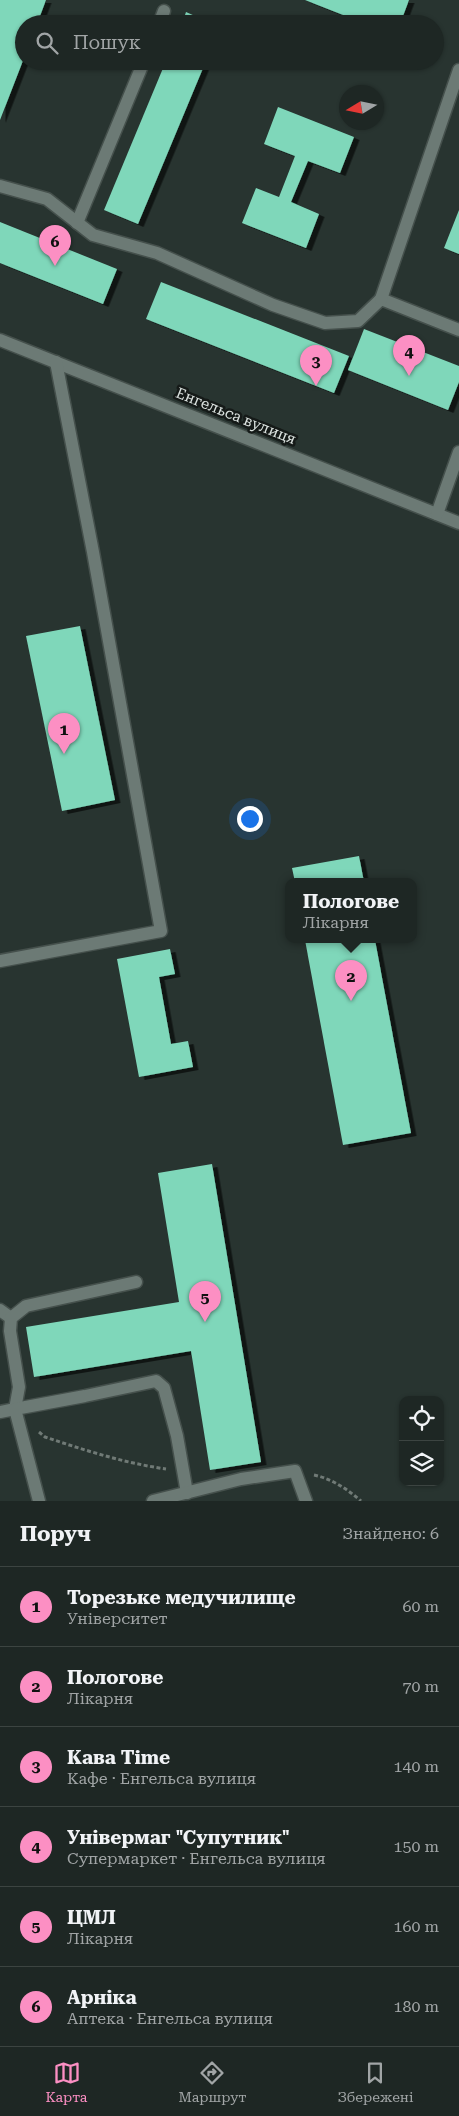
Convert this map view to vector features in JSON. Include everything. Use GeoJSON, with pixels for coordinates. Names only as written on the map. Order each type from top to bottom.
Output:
{"type":"FeatureCollection","features":[{"type":"Feature","properties":{"kind":"street"},"geometry":{"type":"LineString","coordinates":[[162,15],[164,11]]}},
{"type":"Feature","properties":{"kind":"street"},"geometry":{"type":"LineString","coordinates":[[77,223],[140,70]]}},
{"type":"Feature","properties":{"kind":"street"},"geometry":{"type":"LineString","coordinates":[[0,186],[47,200],[93,235],[157,253],[273,305],[325,323],[358,321],[381,299],[459,70]]}},
{"type":"Feature","properties":{"kind":"street"},"geometry":{"type":"LineString","coordinates":[[381,299],[459,330]]}},
{"type":"Feature","properties":{"kind":"street","name":"Енгельса вулиця"},"geometry":{"type":"LineString","coordinates":[[0,340],[459,523]]}},
{"type":"Feature","properties":{"kind":"street"},"geometry":{"type":"LineString","coordinates":[[0,961],[161,931],[93,552],[56,362]]}},
{"type":"Feature","properties":{"kind":"street"},"geometry":{"type":"LineString","coordinates":[[437,514],[459,452]]}},
{"type":"Feature","properties":{"kind":"street"},"geometry":{"type":"LineString","coordinates":[[39,1501],[16,1409],[19,1387],[10,1331],[11,1318],[26,1306],[136,1282]]}},
{"type":"Feature","properties":{"kind":"street"},"geometry":{"type":"LineString","coordinates":[[0,1310],[11,1318]]}},
{"type":"Feature","properties":{"kind":"street"},"geometry":{"type":"LineString","coordinates":[[0,1412],[156,1381],[164,1388],[177,1436],[187,1493]]}},
{"type":"Feature","properties":{"kind":"street"},"geometry":{"type":"LineString","coordinates":[[153,1501],[241,1479],[295,1471],[306,1501]]}},
{"type":"Feature","properties":{"kind":"path"},"geometry":{"type":"LineString","coordinates":[[16,1409],[45,1437],[143,1466],[184,1472]]}},
{"type":"Feature","properties":{"kind":"path"},"geometry":{"type":"LineString","coordinates":[[295,1471],[324,1477],[349,1491],[361,1501]]}},
{"type":"Feature","properties":{"kind":"building"},"geometry":{"type":"Polygon","coordinates":[[[0,0],[46,0],[40,15],[15,15],[15,70],[19,70],[0,120],[0,0]]]}},
{"type":"Feature","properties":{"kind":"building"},"geometry":{"type":"Polygon","coordinates":[[[305,0],[409,0],[403,15],[343,15],[305,0]]]}},
{"type":"Feature","properties":{"kind":"building"},"geometry":{"type":"Polygon","coordinates":[[[162,70],[202,70],[138,224],[104,210],[162,70]]]}},
{"type":"Feature","properties":{"kind":"building"},"geometry":{"type":"Polygon","coordinates":[[[278,107],[354,137],[340,173],[308,161],[291,202],[319,214],[306,248],[242,223],[256,188],[279,197],[295,156],[264,144],[278,107]]]}},
{"type":"Feature","properties":{"kind":"building"},"geometry":{"type":"Polygon","coordinates":[[[459,210],[459,254],[444,248],[459,210]]]}},
{"type":"Feature","properties":{"kind":"building"},"geometry":{"type":"Polygon","coordinates":[[[0,222],[117,269],[103,304],[0,263],[0,222]]]}},
{"type":"Feature","properties":{"kind":"building"},"geometry":{"type":"Polygon","coordinates":[[[161,282],[349,356],[334,393],[146,319],[161,282]]]}},
{"type":"Feature","properties":{"kind":"building"},"geometry":{"type":"Polygon","coordinates":[[[364,329],[459,366],[459,382],[448,410],[348,370],[364,329]]]}},
{"type":"Feature","properties":{"kind":"building"},"geometry":{"type":"Polygon","coordinates":[[[80,626],[115,800],[62,811],[26,636],[80,626]]]}},
{"type":"Feature","properties":{"kind":"building"},"geometry":{"type":"Polygon","coordinates":[[[359,856],[363,878],[294,878],[292,868],[359,856]]]}},
{"type":"Feature","properties":{"kind":"building"},"geometry":{"type":"Polygon","coordinates":[[[306,943],[376,943],[411,1133],[343,1145],[306,943]]]}},
{"type":"Feature","properties":{"kind":"building"},"geometry":{"type":"Polygon","coordinates":[[[170,949],[175,974],[159,977],[171,1044],[188,1041],[193,1067],[139,1077],[117,959],[170,949]]]}},
{"type":"Feature","properties":{"kind":"building"},"geometry":{"type":"Polygon","coordinates":[[[212,1164],[261,1462],[210,1470],[191,1351],[34,1377],[26,1327],[179,1302],[158,1173],[212,1164]]]}},
{"type":"Feature","properties":{"kind":"place","name":"Арніка"},"geometry":{"type":"Point","coordinates":[55,266]}},
{"type":"Feature","properties":{"kind":"place","name":"Універмаг \"Супутник\""},"geometry":{"type":"Point","coordinates":[409,376]}},
{"type":"Feature","properties":{"kind":"place","name":"Кава Time"},"geometry":{"type":"Point","coordinates":[316,386]}},
{"type":"Feature","properties":{"kind":"place","name":"Торезьке медучилище"},"geometry":{"type":"Point","coordinates":[64,754]}},
{"type":"Feature","properties":{"kind":"place","name":"Пологове"},"geometry":{"type":"Point","coordinates":[351,1001]}},
{"type":"Feature","properties":{"kind":"place","name":"ЦМЛ"},"geometry":{"type":"Point","coordinates":[205,1322]}}]}
